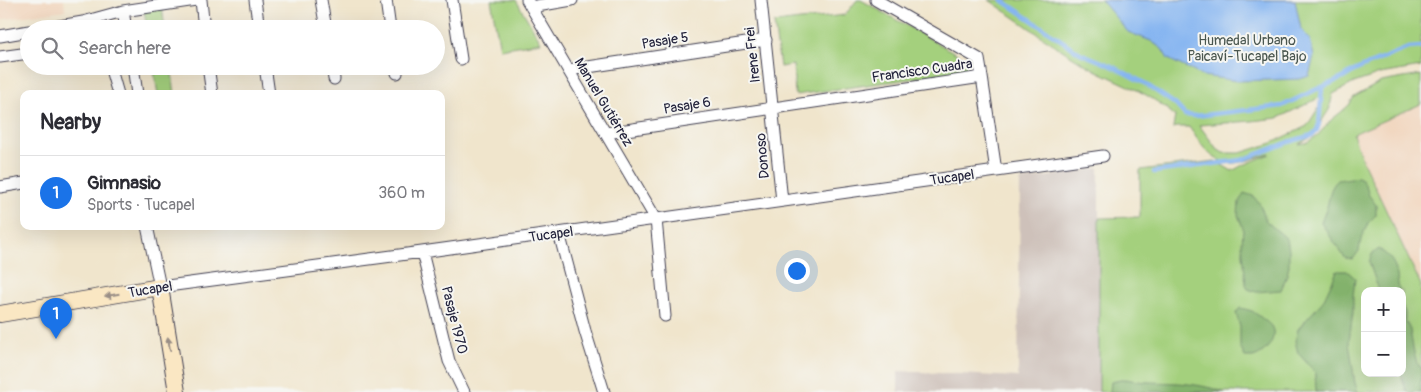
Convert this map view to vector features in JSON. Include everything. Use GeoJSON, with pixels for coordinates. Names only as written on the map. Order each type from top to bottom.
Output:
{"type":"FeatureCollection","features":[{"type":"Feature","properties":{"kind":"main road","name":"Tucapel"},"geometry":{"type":"LineString","coordinates":[[0,314],[160,287]]}},
{"type":"Feature","properties":{"kind":"main road"},"geometry":{"type":"LineString","coordinates":[[160,287],[177,392]]}},
{"type":"Feature","properties":{"kind":"street"},"geometry":{"type":"LineString","coordinates":[[89,20],[123,10],[196,0]]}},
{"type":"Feature","properties":{"kind":"street"},"geometry":{"type":"LineString","coordinates":[[201,0],[203,20]]}},
{"type":"Feature","properties":{"kind":"street"},"geometry":{"type":"LineString","coordinates":[[255,0],[258,20]]}},
{"type":"Feature","properties":{"kind":"street"},"geometry":{"type":"LineString","coordinates":[[320,0],[324,20]]}},
{"type":"Feature","properties":{"kind":"street"},"geometry":{"type":"LineString","coordinates":[[386,0],[389,20]]}},
{"type":"Feature","properties":{"kind":"street"},"geometry":{"type":"LineString","coordinates":[[452,0],[461,59]]}},
{"type":"Feature","properties":{"kind":"street"},"geometry":{"type":"LineString","coordinates":[[529,3],[572,0]]}},
{"type":"Feature","properties":{"kind":"street","name":"Irene Frei"},"geometry":{"type":"LineString","coordinates":[[761,0],[773,108]]}},
{"type":"Feature","properties":{"kind":"street"},"geometry":{"type":"LineString","coordinates":[[876,0],[979,60],[982,76]]}},
{"type":"Feature","properties":{"kind":"street","name":"Manuel Gutiérrez"},"geometry":{"type":"LineString","coordinates":[[529,3],[656,218]]}},
{"type":"Feature","properties":{"kind":"street"},"geometry":{"type":"LineString","coordinates":[[123,10],[125,20]]}},
{"type":"Feature","properties":{"kind":"street"},"geometry":{"type":"LineString","coordinates":[[0,36],[20,33]]}},
{"type":"Feature","properties":{"kind":"street","name":"Pasaje 5"},"geometry":{"type":"LineString","coordinates":[[568,70],[766,40]]}},
{"type":"Feature","properties":{"kind":"street"},"geometry":{"type":"LineString","coordinates":[[0,57],[20,54]]}},
{"type":"Feature","properties":{"kind":"street"},"geometry":{"type":"LineString","coordinates":[[113,75],[117,90]]}},
{"type":"Feature","properties":{"kind":"street"},"geometry":{"type":"LineString","coordinates":[[134,75],[136,90]]}},
{"type":"Feature","properties":{"kind":"street"},"geometry":{"type":"LineString","coordinates":[[209,75],[211,90]]}},
{"type":"Feature","properties":{"kind":"street"},"geometry":{"type":"LineString","coordinates":[[266,75],[268,90]]}},
{"type":"Feature","properties":{"kind":"street"},"geometry":{"type":"LineString","coordinates":[[333,75],[334,79]]}},
{"type":"Feature","properties":{"kind":"street","name":"Francisco Cuadra"},"geometry":{"type":"LineString","coordinates":[[773,108],[982,76],[996,171]]}},
{"type":"Feature","properties":{"kind":"street","name":"Pasaje 6"},"geometry":{"type":"LineString","coordinates":[[606,133],[773,108]]}},
{"type":"Feature","properties":{"kind":"street","name":"Donoso"},"geometry":{"type":"LineString","coordinates":[[773,108],[782,201]]}},
{"type":"Feature","properties":{"kind":"street","name":"Tucapel"},"geometry":{"type":"LineString","coordinates":[[160,287],[560,233],[1103,156]]}},
{"type":"Feature","properties":{"kind":"street"},"geometry":{"type":"LineString","coordinates":[[0,187],[20,184]]}},
{"type":"Feature","properties":{"kind":"street"},"geometry":{"type":"LineString","coordinates":[[656,218],[666,316]]}},
{"type":"Feature","properties":{"kind":"street"},"geometry":{"type":"LineString","coordinates":[[148,230],[160,287]]}},
{"type":"Feature","properties":{"kind":"street"},"geometry":{"type":"LineString","coordinates":[[560,233],[585,331],[604,392]]}},
{"type":"Feature","properties":{"kind":"street","name":"Pasaje 1970"},"geometry":{"type":"LineString","coordinates":[[422,252],[449,361],[464,392]]}},
{"type":"Feature","properties":{"kind":"shaded area"},"geometry":{"type":"Polygon","coordinates":[[[0,0],[64,0],[65,10],[0,20],[0,0]]]}},
{"type":"Feature","properties":{"kind":"shaded area"},"geometry":{"type":"Polygon","coordinates":[[[1421,104],[1421,285],[1362,159],[1353,134],[1421,104]]]}},
{"type":"Feature","properties":{"kind":"shaded area"},"geometry":{"type":"Polygon","coordinates":[[[1099,168],[1099,392],[898,392],[898,371],[1018,377],[1020,181],[1099,168]]]}},
{"type":"Feature","properties":{"kind":"green space"},"geometry":{"type":"Polygon","coordinates":[[[491,0],[516,0],[541,42],[500,49],[491,0]]]}},
{"type":"Feature","properties":{"kind":"green space"},"geometry":{"type":"Polygon","coordinates":[[[857,0],[861,0],[966,59],[968,71],[795,95],[793,65],[780,67],[774,23],[845,15],[857,0]]]}},
{"type":"Feature","properties":{"kind":"green space","name":"Humedal Urbano Paicaví-Tucapel Bajo"},"geometry":{"type":"Polygon","coordinates":[[[989,0],[1421,0],[1421,67],[1380,74],[1354,83],[1333,94],[1329,110],[1311,137],[1299,144],[1306,143],[1318,135],[1332,119],[1349,105],[1354,97],[1381,82],[1421,75],[1421,104],[1353,134],[1362,159],[1421,285],[1421,392],[1099,392],[1099,218],[1140,217],[1140,170],[1215,161],[1232,171],[1270,154],[1235,163],[1223,162],[1217,159],[1206,150],[1189,127],[1173,128],[1175,116],[1166,108],[1137,90],[1095,70],[1054,45],[989,0]],[[1321,97],[1278,118],[1199,125],[1217,149],[1223,153],[1240,153],[1272,143],[1307,126],[1319,107],[1321,97]]]}},
{"type":"Feature","properties":{"kind":"green space"},"geometry":{"type":"Polygon","coordinates":[[[162,7],[164,20],[146,20],[144,10],[162,7]]]}},
{"type":"Feature","properties":{"kind":"green space"},"geometry":{"type":"Polygon","coordinates":[[[155,75],[172,75],[174,90],[157,90],[155,75]]]}},
{"type":"Feature","properties":{"kind":"green space"},"geometry":{"type":"Polygon","coordinates":[[[1358,177],[1362,179],[1368,194],[1376,205],[1376,215],[1368,223],[1361,239],[1359,251],[1353,259],[1345,258],[1321,223],[1331,189],[1335,183],[1338,180],[1358,177]]]}},
{"type":"Feature","properties":{"kind":"green space"},"geometry":{"type":"Polygon","coordinates":[[[1244,193],[1253,196],[1260,204],[1266,221],[1287,239],[1289,266],[1281,290],[1256,292],[1248,289],[1246,284],[1242,244],[1243,228],[1238,215],[1239,202],[1244,193]]]}},
{"type":"Feature","properties":{"kind":"green space"},"geometry":{"type":"Polygon","coordinates":[[[1379,249],[1390,258],[1395,267],[1398,287],[1378,287],[1369,262],[1372,254],[1379,249]]]}},
{"type":"Feature","properties":{"kind":"green space"},"geometry":{"type":"Polygon","coordinates":[[[1337,271],[1347,271],[1355,278],[1349,342],[1358,392],[1316,392],[1315,372],[1298,353],[1295,341],[1298,329],[1323,301],[1337,271]]]}},
{"type":"Feature","properties":{"kind":"green space"},"geometry":{"type":"Polygon","coordinates":[[[1240,308],[1252,311],[1270,325],[1273,331],[1270,345],[1262,353],[1253,357],[1245,357],[1240,347],[1240,327],[1236,313],[1240,308]]]}},
{"type":"Feature","properties":{"kind":"green space"},"geometry":{"type":"Polygon","coordinates":[[[1406,322],[1410,330],[1417,363],[1421,369],[1421,392],[1407,392],[1402,377],[1406,377],[1406,322]]]}},
{"type":"Feature","properties":{"kind":"green space"},"geometry":{"type":"Polygon","coordinates":[[[1126,379],[1189,384],[1224,392],[1110,392],[1111,382],[1126,379]]]}},
{"type":"Feature","properties":{"kind":"water"},"geometry":{"type":"Polygon","coordinates":[[[1101,0],[1295,0],[1301,29],[1310,40],[1314,56],[1309,76],[1300,79],[1238,81],[1203,76],[1168,59],[1162,49],[1151,41],[1128,32],[1101,0]]]}},
{"type":"Feature","properties":{"kind":"waterway"},"geometry":{"type":"LineString","coordinates":[[1002,0],[1080,53],[1112,66],[1144,83],[1175,104],[1185,115],[1195,116],[1282,106],[1374,62],[1408,48],[1421,47]]}},
{"type":"Feature","properties":{"kind":"waterway"},"geometry":{"type":"LineString","coordinates":[[1154,172],[1242,160],[1312,135],[1317,130],[1319,124],[1322,87]]}},
{"type":"Feature","properties":{"kind":"place","name":"Gimnasio"},"geometry":{"type":"Point","coordinates":[56,339]}}]}
